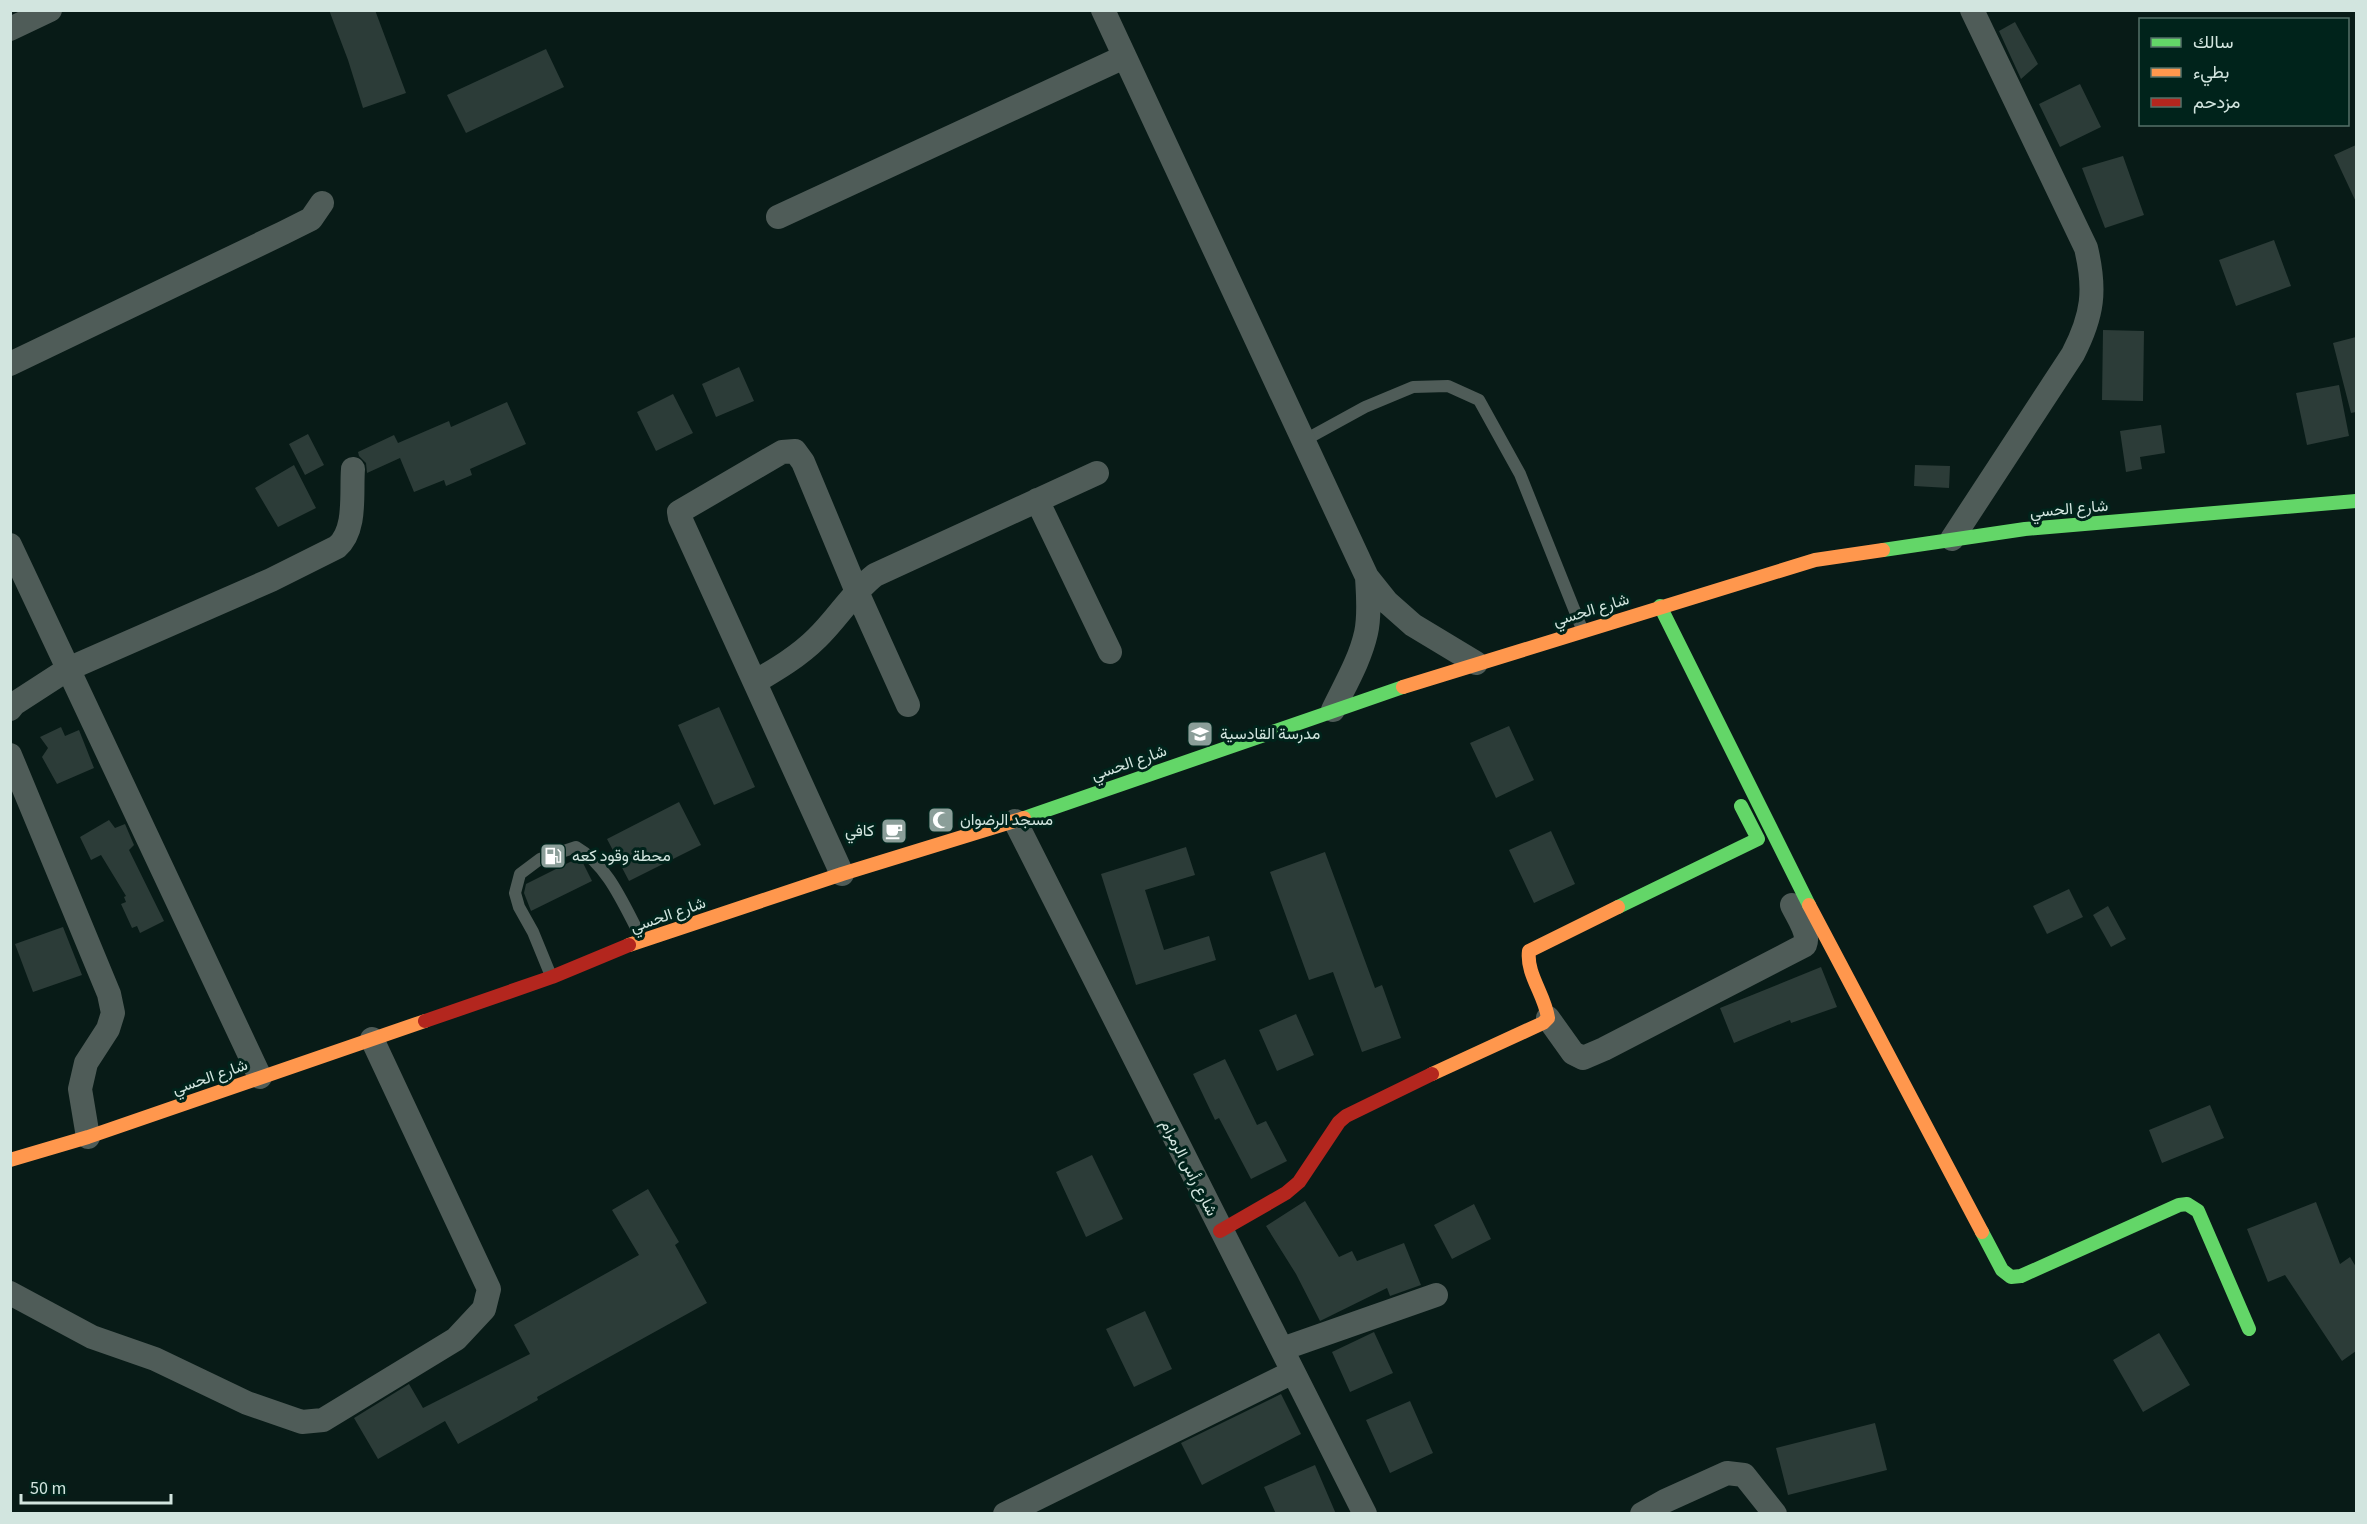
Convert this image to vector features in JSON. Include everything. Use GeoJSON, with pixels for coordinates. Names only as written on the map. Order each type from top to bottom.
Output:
{"type":"FeatureCollection","features":[{"type":"Feature","properties":{"kind":"street"},"geometry":{"type":"LineString","coordinates":[[10,29],[50,10]]}},
{"type":"Feature","properties":{"kind":"street"},"geometry":{"type":"LineString","coordinates":[[1103,10],[1366,577],[1387,602],[1413,625],[1476,663]]}},
{"type":"Feature","properties":{"kind":"street"},"geometry":{"type":"LineString","coordinates":[[1952,538],[2073,354],[2086,329],[2092,302],[2092,274],[2086,248],[1972,10]]}},
{"type":"Feature","properties":{"kind":"street"},"geometry":{"type":"LineString","coordinates":[[778,217],[1124,57]]}},
{"type":"Feature","properties":{"kind":"street"},"geometry":{"type":"LineString","coordinates":[[10,364],[311,219],[322,202]]}},
{"type":"Feature","properties":{"kind":"street"},"geometry":{"type":"LineString","coordinates":[[842,874],[679,512],[782,452],[795,451],[803,462],[857,592],[908,705]]}},
{"type":"Feature","properties":{"kind":"street"},"geometry":{"type":"LineString","coordinates":[[10,709],[14,704],[68,669],[271,580],[338,548],[345,541],[350,528],[353,469]]}},
{"type":"Feature","properties":{"kind":"street"},"geometry":{"type":"LineString","coordinates":[[755,682],[787,663],[817,638],[875,575],[1097,473]]}},
{"type":"Feature","properties":{"kind":"street"},"geometry":{"type":"LineString","coordinates":[[1037,500],[1110,652]]}},
{"type":"Feature","properties":{"kind":"street","name":"شارع الحسي"},"geometry":{"type":"LineString","coordinates":[[10,1160],[88,1137],[372,1039],[552,976],[642,940],[842,874],[1015,821],[1333,710],[1476,663],[1815,560],[2025,529],[2356,501]]}},
{"type":"Feature","properties":{"kind":"street"},"geometry":{"type":"LineString","coordinates":[[10,545],[260,1077]]}},
{"type":"Feature","properties":{"kind":"street"},"geometry":{"type":"LineString","coordinates":[[1333,710],[1358,659],[1366,631],[1368,606],[1366,577]]}},
{"type":"Feature","properties":{"kind":"street"},"geometry":{"type":"LineString","coordinates":[[1660,606],[1663,624],[1795,895],[2002,1270],[2011,1277],[2021,1276],[2179,1204],[2187,1204],[2198,1211],[2249,1329]]}},
{"type":"Feature","properties":{"kind":"street"},"geometry":{"type":"LineString","coordinates":[[10,754],[109,994],[113,1013],[108,1029],[86,1063],[80,1089],[88,1137]]}},
{"type":"Feature","properties":{"kind":"street"},"geometry":{"type":"LineString","coordinates":[[1734,792],[1758,839],[1795,895],[1807,942],[1604,1049],[1583,1058],[1573,1053],[1548,1018],[1548,1008],[1528,960],[1529,951],[1758,839]]}},
{"type":"Feature","properties":{"kind":"street","name":"شارع رأس الرمرام"},"geometry":{"type":"LineString","coordinates":[[1015,821],[1365,1514]]}},
{"type":"Feature","properties":{"kind":"street"},"geometry":{"type":"LineString","coordinates":[[1221,1231],[1286,1193],[1299,1182],[1339,1122],[1346,1116],[1443,1068],[1543,1023],[1548,1018]]}},
{"type":"Feature","properties":{"kind":"street"},"geometry":{"type":"LineString","coordinates":[[10,1293],[92,1337],[155,1359],[247,1403],[302,1422],[323,1420],[456,1339],[484,1309],[489,1289],[372,1039]]}},
{"type":"Feature","properties":{"kind":"street"},"geometry":{"type":"LineString","coordinates":[[1282,1349],[1436,1295]]}},
{"type":"Feature","properties":{"kind":"street"},"geometry":{"type":"LineString","coordinates":[[1005,1514],[1293,1372]]}},
{"type":"Feature","properties":{"kind":"street"},"geometry":{"type":"LineString","coordinates":[[1642,1514],[1727,1473],[1744,1475],[1775,1514]]}},
{"type":"Feature","properties":{"kind":"lane"},"geometry":{"type":"LineString","coordinates":[[1303,441],[1365,407],[1413,387],[1448,386],[1479,400],[1520,474],[1583,630]]}},
{"type":"Feature","properties":{"kind":"lane"},"geometry":{"type":"LineString","coordinates":[[552,976],[533,932],[519,907],[516,893],[520,874],[540,859],[576,847],[588,854],[609,877],[642,940]]}},
{"type":"Feature","properties":{"kind":"building"},"geometry":{"type":"Polygon","coordinates":[[[329,10],[375,10],[406,93],[363,108],[329,10]]]}},
{"type":"Feature","properties":{"kind":"building"},"geometry":{"type":"Polygon","coordinates":[[[2015,22],[2038,64],[2021,79],[1999,31],[2015,22]]]}},
{"type":"Feature","properties":{"kind":"building"},"geometry":{"type":"Polygon","coordinates":[[[546,49],[564,87],[466,133],[447,95],[546,49]]]}},
{"type":"Feature","properties":{"kind":"building"},"geometry":{"type":"Polygon","coordinates":[[[2080,84],[2101,127],[2060,147],[2039,104],[2080,84]]]}},
{"type":"Feature","properties":{"kind":"building"},"geometry":{"type":"Polygon","coordinates":[[[2356,145],[2356,202],[2334,155],[2356,145]]]}},
{"type":"Feature","properties":{"kind":"building"},"geometry":{"type":"Polygon","coordinates":[[[2123,156],[2144,215],[2105,228],[2082,168],[2123,156]]]}},
{"type":"Feature","properties":{"kind":"building"},"geometry":{"type":"Polygon","coordinates":[[[2274,240],[2291,286],[2236,306],[2219,260],[2274,240]]]}},
{"type":"Feature","properties":{"kind":"building"},"geometry":{"type":"Polygon","coordinates":[[[2103,330],[2144,331],[2143,401],[2102,400],[2103,330]]]}},
{"type":"Feature","properties":{"kind":"building"},"geometry":{"type":"Polygon","coordinates":[[[2356,337],[2356,412],[2351,413],[2333,343],[2356,337]]]}},
{"type":"Feature","properties":{"kind":"building"},"geometry":{"type":"Polygon","coordinates":[[[739,367],[754,401],[716,417],[702,384],[739,367]]]}},
{"type":"Feature","properties":{"kind":"building"},"geometry":{"type":"Polygon","coordinates":[[[2339,385],[2349,436],[2307,445],[2296,393],[2339,385]]]}},
{"type":"Feature","properties":{"kind":"building"},"geometry":{"type":"Polygon","coordinates":[[[673,394],[693,433],[656,451],[637,412],[673,394]]]}},
{"type":"Feature","properties":{"kind":"building"},"geometry":{"type":"Polygon","coordinates":[[[507,402],[526,444],[470,469],[472,475],[446,486],[444,480],[414,492],[400,458],[367,473],[366,463],[359,456],[358,452],[394,435],[398,443],[449,421],[451,427],[507,402]]]}},
{"type":"Feature","properties":{"kind":"building"},"geometry":{"type":"Polygon","coordinates":[[[2161,425],[2165,453],[2140,457],[2142,469],[2126,472],[2120,431],[2161,425]]]}},
{"type":"Feature","properties":{"kind":"building"},"geometry":{"type":"Polygon","coordinates":[[[308,434],[324,465],[305,475],[289,444],[308,434]]]}},
{"type":"Feature","properties":{"kind":"building"},"geometry":{"type":"Polygon","coordinates":[[[294,465],[316,508],[278,527],[255,488],[294,465]]]}},
{"type":"Feature","properties":{"kind":"building"},"geometry":{"type":"Polygon","coordinates":[[[1915,465],[1950,466],[1949,488],[1914,486],[1915,465]]]}},
{"type":"Feature","properties":{"kind":"building"},"geometry":{"type":"Polygon","coordinates":[[[719,707],[755,787],[714,805],[678,725],[719,707]]]}},
{"type":"Feature","properties":{"kind":"building"},"geometry":{"type":"Polygon","coordinates":[[[1509,726],[1534,780],[1496,798],[1470,743],[1509,726]]]}},
{"type":"Feature","properties":{"kind":"building"},"geometry":{"type":"Polygon","coordinates":[[[61,727],[65,736],[79,730],[94,768],[57,784],[42,757],[48,748],[40,737],[61,727]]]}},
{"type":"Feature","properties":{"kind":"building"},"geometry":{"type":"Polygon","coordinates":[[[679,802],[701,845],[629,881],[607,839],[679,802]]]}},
{"type":"Feature","properties":{"kind":"building"},"geometry":{"type":"Polygon","coordinates":[[[109,820],[115,828],[125,824],[134,845],[129,850],[164,921],[140,933],[137,926],[132,928],[121,904],[126,902],[124,897],[126,896],[101,855],[91,860],[80,837],[109,820]]]}},
{"type":"Feature","properties":{"kind":"building"},"geometry":{"type":"Polygon","coordinates":[[[1551,831],[1575,884],[1534,903],[1509,850],[1551,831]]]}},
{"type":"Feature","properties":{"kind":"building"},"geometry":{"type":"Polygon","coordinates":[[[1186,847],[1195,875],[1145,890],[1164,950],[1209,936],[1216,960],[1136,985],[1101,874],[1186,847]]]}},
{"type":"Feature","properties":{"kind":"building"},"geometry":{"type":"Polygon","coordinates":[[[1325,852],[1375,988],[1382,985],[1401,1038],[1362,1052],[1333,972],[1309,980],[1270,872],[1325,852]]]}},
{"type":"Feature","properties":{"kind":"building"},"geometry":{"type":"Polygon","coordinates":[[[578,858],[582,861],[592,881],[531,911],[524,893],[526,884],[578,858]]]}},
{"type":"Feature","properties":{"kind":"building"},"geometry":{"type":"Polygon","coordinates":[[[2069,889],[2083,917],[2047,934],[2033,906],[2069,889]]]}},
{"type":"Feature","properties":{"kind":"building"},"geometry":{"type":"Polygon","coordinates":[[[2108,906],[2126,939],[2111,947],[2093,915],[2108,906]]]}},
{"type":"Feature","properties":{"kind":"building"},"geometry":{"type":"Polygon","coordinates":[[[63,927],[82,975],[33,992],[15,944],[63,927]]]}},
{"type":"Feature","properties":{"kind":"building"},"geometry":{"type":"Polygon","coordinates":[[[1821,967],[1837,1007],[1791,1023],[1790,1020],[1734,1043],[1720,1008],[1821,967]]]}},
{"type":"Feature","properties":{"kind":"building"},"geometry":{"type":"Polygon","coordinates":[[[1296,1014],[1314,1055],[1277,1071],[1259,1030],[1296,1014]]]}},
{"type":"Feature","properties":{"kind":"building"},"geometry":{"type":"Polygon","coordinates":[[[1225,1059],[1257,1125],[1266,1121],[1287,1161],[1251,1179],[1219,1118],[1215,1120],[1193,1074],[1225,1059]]]}},
{"type":"Feature","properties":{"kind":"building"},"geometry":{"type":"Polygon","coordinates":[[[2210,1105],[2224,1138],[2162,1163],[2149,1130],[2210,1105]]]}},
{"type":"Feature","properties":{"kind":"building"},"geometry":{"type":"Polygon","coordinates":[[[1092,1155],[1123,1219],[1086,1237],[1056,1172],[1092,1155]]]}},
{"type":"Feature","properties":{"kind":"building"},"geometry":{"type":"Polygon","coordinates":[[[648,1189],[679,1242],[675,1245],[707,1303],[537,1397],[538,1400],[458,1444],[445,1421],[378,1459],[354,1418],[409,1384],[423,1408],[530,1354],[514,1325],[639,1255],[612,1210],[648,1189]]]}},
{"type":"Feature","properties":{"kind":"building"},"geometry":{"type":"Polygon","coordinates":[[[1305,1201],[1339,1257],[1352,1251],[1357,1261],[1404,1243],[1421,1285],[1390,1296],[1387,1288],[1320,1321],[1296,1274],[1266,1226],[1305,1201]]]}},
{"type":"Feature","properties":{"kind":"building"},"geometry":{"type":"Polygon","coordinates":[[[2316,1202],[2340,1264],[2350,1257],[2356,1267],[2356,1351],[2342,1361],[2285,1275],[2268,1282],[2247,1229],[2316,1202]]]}},
{"type":"Feature","properties":{"kind":"building"},"geometry":{"type":"Polygon","coordinates":[[[1474,1204],[1491,1239],[1452,1259],[1434,1225],[1474,1204]]]}},
{"type":"Feature","properties":{"kind":"building"},"geometry":{"type":"Polygon","coordinates":[[[1145,1311],[1172,1369],[1134,1387],[1106,1329],[1145,1311]]]}},
{"type":"Feature","properties":{"kind":"building"},"geometry":{"type":"Polygon","coordinates":[[[1374,1332],[1393,1373],[1350,1392],[1332,1352],[1374,1332]]]}},
{"type":"Feature","properties":{"kind":"building"},"geometry":{"type":"Polygon","coordinates":[[[2159,1333],[2190,1385],[2143,1412],[2113,1360],[2159,1333]]]}},
{"type":"Feature","properties":{"kind":"building"},"geometry":{"type":"Polygon","coordinates":[[[1281,1394],[1301,1434],[1202,1485],[1181,1443],[1281,1394]]]}},
{"type":"Feature","properties":{"kind":"building"},"geometry":{"type":"Polygon","coordinates":[[[1410,1401],[1433,1453],[1390,1473],[1366,1420],[1410,1401]]]}},
{"type":"Feature","properties":{"kind":"building"},"geometry":{"type":"Polygon","coordinates":[[[1875,1423],[1887,1470],[1788,1495],[1776,1448],[1875,1423]]]}},
{"type":"Feature","properties":{"kind":"building"},"geometry":{"type":"Polygon","coordinates":[[[1315,1465],[1336,1514],[1276,1514],[1264,1487],[1315,1465]]]}},
{"type":"Feature","properties":{"kind":"traffic: fast"},"geometry":{"type":"LineString","coordinates":[[1883,550],[2025,529],[2356,501]]}},
{"type":"Feature","properties":{"kind":"traffic: fast"},"geometry":{"type":"LineString","coordinates":[[1660,606],[1809,905]]}},
{"type":"Feature","properties":{"kind":"traffic: fast"},"geometry":{"type":"LineString","coordinates":[[1024,818],[1403,687]]}},
{"type":"Feature","properties":{"kind":"traffic: fast"},"geometry":{"type":"LineString","coordinates":[[1618,907],[1758,839],[1741,806]]}},
{"type":"Feature","properties":{"kind":"traffic: fast"},"geometry":{"type":"LineString","coordinates":[[1982,1232],[2002,1270],[2011,1277],[2021,1276],[2179,1205],[2187,1204],[2198,1211],[2249,1329]]}},
{"type":"Feature","properties":{"kind":"traffic: slow"},"geometry":{"type":"LineString","coordinates":[[1403,687],[1815,560],[1883,550]]}},
{"type":"Feature","properties":{"kind":"traffic: slow"},"geometry":{"type":"LineString","coordinates":[[629,945],[842,874],[1024,818]]}},
{"type":"Feature","properties":{"kind":"traffic: slow"},"geometry":{"type":"LineString","coordinates":[[1809,905],[1982,1232]]}},
{"type":"Feature","properties":{"kind":"traffic: slow"},"geometry":{"type":"LineString","coordinates":[[1432,1074],[1543,1023],[1548,1018],[1530,968],[1529,951],[1618,907]]}},
{"type":"Feature","properties":{"kind":"traffic: slow"},"geometry":{"type":"LineString","coordinates":[[10,1160],[88,1137],[425,1021]]}},
{"type":"Feature","properties":{"kind":"traffic: jam"},"geometry":{"type":"LineString","coordinates":[[425,1021],[552,977],[629,945]]}},
{"type":"Feature","properties":{"kind":"traffic: jam"},"geometry":{"type":"LineString","coordinates":[[1220,1231],[1286,1193],[1299,1182],[1339,1122],[1346,1116],[1432,1074]]}},
{"type":"Feature","properties":{"kind":"place","name":"مدرسة القادسية"},"geometry":{"type":"Point","coordinates":[1200,734]}},
{"type":"Feature","properties":{"kind":"place","name":"مسجد الرضوان"},"geometry":{"type":"Point","coordinates":[941,820]}},
{"type":"Feature","properties":{"kind":"place","name":"كافي"},"geometry":{"type":"Point","coordinates":[894,831]}},
{"type":"Feature","properties":{"kind":"place","name":"محطة وقود كعه"},"geometry":{"type":"Point","coordinates":[553,856]}}]}
